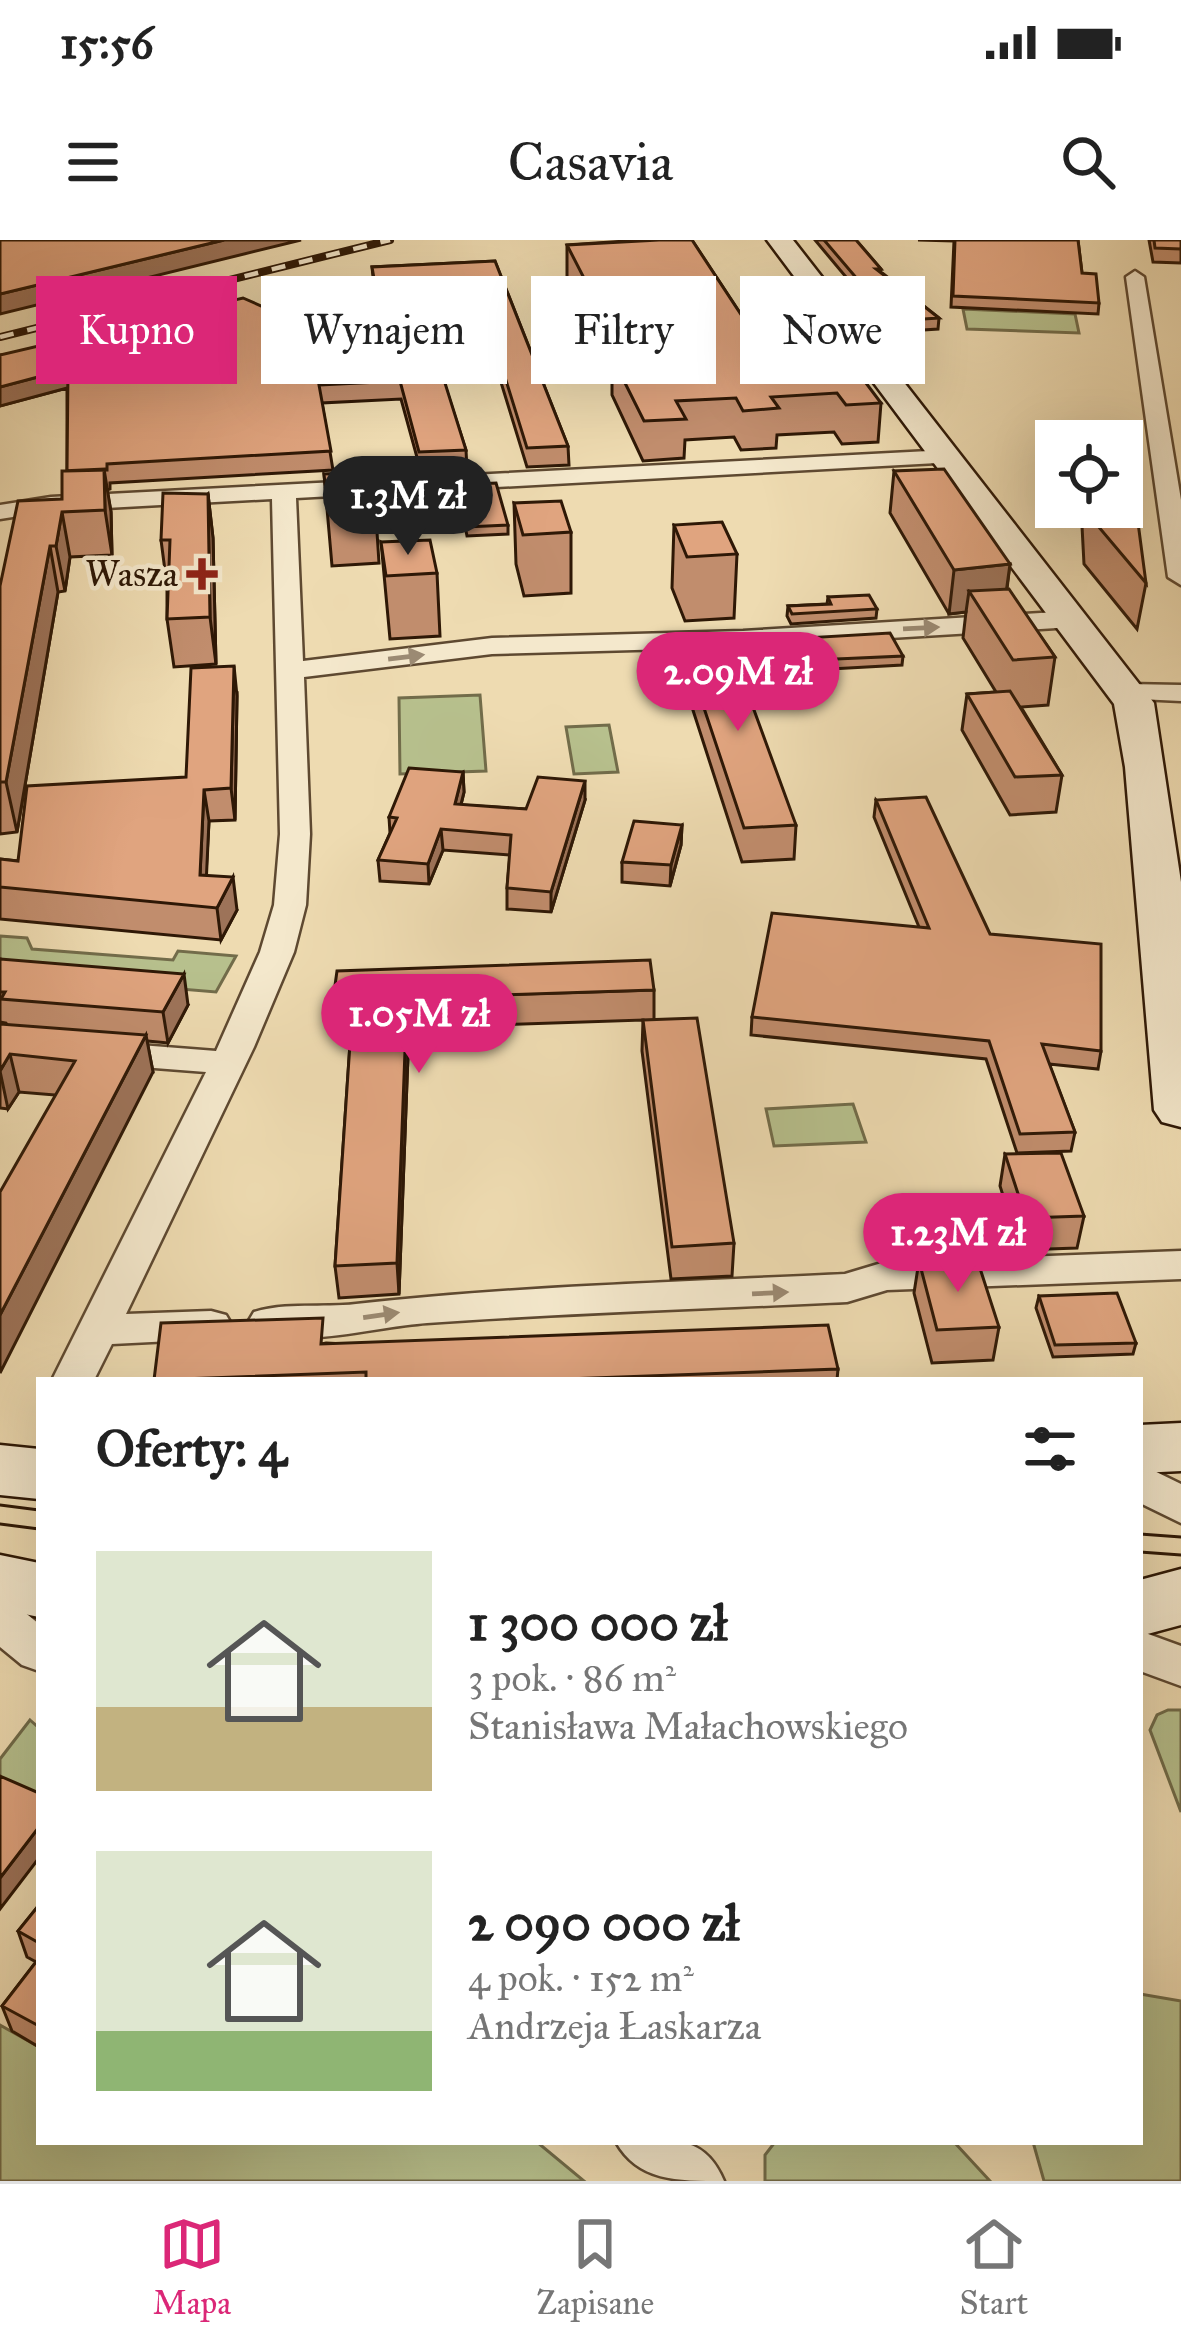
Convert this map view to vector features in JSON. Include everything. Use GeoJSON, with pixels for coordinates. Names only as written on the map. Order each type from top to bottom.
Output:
{"type":"FeatureCollection","features":[{"type":"Feature","properties":{"kind":"street"},"geometry":{"type":"LineString","coordinates":[[779,240],[1128,692],[1139,716],[1146,767],[1181,1110]]}},
{"type":"Feature","properties":{"kind":"street"},"geometry":{"type":"LineString","coordinates":[[1136,277],[1181,577]]}},
{"type":"Feature","properties":{"kind":"street"},"geometry":{"type":"LineString","coordinates":[[0,512],[51,504],[948,457]]}},
{"type":"Feature","properties":{"kind":"street"},"geometry":{"type":"LineString","coordinates":[[74,1377],[227,1063],[277,952],[290,905],[295,834],[284,493]]}},
{"type":"Feature","properties":{"kind":"street"},"geometry":{"type":"LineString","coordinates":[[290,671],[492,646],[743,639],[1073,619]]}},
{"type":"Feature","properties":{"kind":"street"},"geometry":{"type":"LineString","coordinates":[[1128,692],[1181,694]]}},
{"type":"Feature","properties":{"kind":"street"},"geometry":{"type":"LineString","coordinates":[[0,1046],[227,1063]]}},
{"type":"Feature","properties":{"kind":"street"},"geometry":{"type":"LineString","coordinates":[[96,1330],[847,1288],[885,1276],[1181,1265]]}},
{"type":"Feature","properties":{"kind":"street"},"geometry":{"type":"LineString","coordinates":[[1143,1449],[1181,1447]]}},
{"type":"Feature","properties":{"kind":"street"},"geometry":{"type":"LineString","coordinates":[[1143,1483],[1181,1506]]}},
{"type":"Feature","properties":{"kind":"street"},"geometry":{"type":"LineString","coordinates":[[0,1582],[36,1589]]}},
{"type":"Feature","properties":{"kind":"street"},"geometry":{"type":"LineString","coordinates":[[1143,1607],[1181,1597]]}},
{"type":"Feature","properties":{"kind":"street"},"geometry":{"type":"LineString","coordinates":[[0,1620],[36,1649]]}},
{"type":"Feature","properties":{"kind":"street"},"geometry":{"type":"LineString","coordinates":[[1143,1653],[1181,1666]]}},
{"type":"Feature","properties":{"kind":"street"},"geometry":{"type":"LineString","coordinates":[[650,2145],[694,2181]]}},
{"type":"Feature","properties":{"kind":"green space"},"geometry":{"type":"Polygon","coordinates":[[[963,309],[1075,314],[1079,333],[967,329],[963,309]]]}},
{"type":"Feature","properties":{"kind":"green space"},"geometry":{"type":"Polygon","coordinates":[[[480,695],[486,771],[400,774],[399,698],[480,695]]]}},
{"type":"Feature","properties":{"kind":"green space"},"geometry":{"type":"Polygon","coordinates":[[[609,725],[618,772],[574,774],[566,727],[609,725]]]}},
{"type":"Feature","properties":{"kind":"green space"},"geometry":{"type":"Polygon","coordinates":[[[0,936],[27,938],[32,949],[173,960],[178,951],[236,956],[216,992],[0,974],[0,936]]]}},
{"type":"Feature","properties":{"kind":"green space"},"geometry":{"type":"Polygon","coordinates":[[[853,1104],[866,1142],[774,1146],[766,1109],[853,1104]]]}},
{"type":"Feature","properties":{"kind":"green space"},"geometry":{"type":"Polygon","coordinates":[[[1181,1710],[1181,1812],[1150,1730],[1157,1715],[1181,1710]]]}},
{"type":"Feature","properties":{"kind":"green space"},"geometry":{"type":"Polygon","coordinates":[[[30,1720],[36,1725],[36,1811],[0,1794],[0,1759],[30,1720]]]}},
{"type":"Feature","properties":{"kind":"green space"},"geometry":{"type":"Polygon","coordinates":[[[1143,1995],[1181,2001],[1181,2181],[1044,2181],[1034,2145],[1143,2145],[1143,1995]]]}},
{"type":"Feature","properties":{"kind":"green space"},"geometry":{"type":"Polygon","coordinates":[[[0,2025],[36,2045],[36,2145],[541,2145],[584,2181],[0,2181],[0,2025]]]}},
{"type":"Feature","properties":{"kind":"green space"},"geometry":{"type":"Polygon","coordinates":[[[773,2145],[957,2145],[990,2181],[765,2181],[765,2155],[773,2145]]]}},
{"type":"Feature","properties":{"kind":"building"},"geometry":{"type":"Polygon","coordinates":[[[0,240],[224,240],[75,276],[36,276],[36,285],[0,294],[0,240]]]}},
{"type":"Feature","properties":{"kind":"building"},"geometry":{"type":"Polygon","coordinates":[[[692,240],[716,276],[583,276],[567,245],[692,240]]]}},
{"type":"Feature","properties":{"kind":"building"},"geometry":{"type":"Polygon","coordinates":[[[824,240],[856,240],[885,276],[855,276],[824,240]]]}},
{"type":"Feature","properties":{"kind":"building"},"geometry":{"type":"Polygon","coordinates":[[[955,240],[1078,240],[1082,273],[1096,274],[1099,303],[953,296],[955,240]]]}},
{"type":"Feature","properties":{"kind":"building"},"geometry":{"type":"Polygon","coordinates":[[[1154,240],[1181,240],[1181,249],[1155,248],[1154,240]]]}},
{"type":"Feature","properties":{"kind":"building"},"geometry":{"type":"Polygon","coordinates":[[[495,261],[501,276],[374,276],[372,267],[495,261]]]}},
{"type":"Feature","properties":{"kind":"building"},"geometry":{"type":"Polygon","coordinates":[[[716,276],[740,313],[740,384],[867,384],[881,403],[846,405],[837,393],[771,397],[779,408],[743,411],[736,398],[676,401],[686,419],[644,421],[626,384],[716,384],[716,276]]]}},
{"type":"Feature","properties":{"kind":"building"},"geometry":{"type":"Polygon","coordinates":[[[507,291],[531,352],[531,384],[544,384],[568,446],[527,448],[507,384],[507,291]]]}},
{"type":"Feature","properties":{"kind":"building"},"geometry":{"type":"Polygon","coordinates":[[[237,299],[261,306],[261,384],[339,384],[319,385],[331,451],[107,464],[107,470],[67,471],[68,384],[237,384],[237,299]]]}},
{"type":"Feature","properties":{"kind":"building"},"geometry":{"type":"Polygon","coordinates":[[[36,347],[36,377],[0,387],[0,355],[36,347]]]}},
{"type":"Feature","properties":{"kind":"building"},"geometry":{"type":"Polygon","coordinates":[[[401,384],[445,384],[466,450],[419,452],[401,384]]]}},
{"type":"Feature","properties":{"kind":"building"},"geometry":{"type":"Polygon","coordinates":[[[104,469],[105,510],[62,512],[56,546],[50,546],[6,782],[0,782],[0,586],[18,501],[62,499],[62,471],[104,469]]]}},
{"type":"Feature","properties":{"kind":"building"},"geometry":{"type":"Polygon","coordinates":[[[944,469],[1010,564],[954,570],[894,471],[944,469]]]}},
{"type":"Feature","properties":{"kind":"building"},"geometry":{"type":"Polygon","coordinates":[[[371,472],[375,501],[327,504],[324,474],[371,472]]]}},
{"type":"Feature","properties":{"kind":"building"},"geometry":{"type":"Polygon","coordinates":[[[496,483],[508,525],[466,527],[457,485],[496,483]]]}},
{"type":"Feature","properties":{"kind":"building"},"geometry":{"type":"Polygon","coordinates":[[[163,493],[208,494],[210,617],[167,619],[170,540],[161,540],[163,493]]]}},
{"type":"Feature","properties":{"kind":"building"},"geometry":{"type":"Polygon","coordinates":[[[561,501],[571,532],[523,535],[514,503],[561,501]]]}},
{"type":"Feature","properties":{"kind":"building"},"geometry":{"type":"Polygon","coordinates":[[[722,522],[737,554],[687,557],[674,525],[722,522]]]}},
{"type":"Feature","properties":{"kind":"building"},"geometry":{"type":"Polygon","coordinates":[[[1100,528],[1139,528],[1146,583],[1100,528]]]}},
{"type":"Feature","properties":{"kind":"building"},"geometry":{"type":"Polygon","coordinates":[[[430,540],[437,573],[386,576],[381,542],[430,540]]]}},
{"type":"Feature","properties":{"kind":"building"},"geometry":{"type":"Polygon","coordinates":[[[1009,589],[1055,657],[1013,660],[969,591],[1009,589]]]}},
{"type":"Feature","properties":{"kind":"building"},"geometry":{"type":"Polygon","coordinates":[[[869,595],[877,609],[792,614],[788,606],[831,604],[828,597],[869,595]]]}},
{"type":"Feature","properties":{"kind":"building"},"geometry":{"type":"Polygon","coordinates":[[[890,633],[903,656],[814,660],[804,638],[890,633]]]}},
{"type":"Feature","properties":{"kind":"building"},"geometry":{"type":"Polygon","coordinates":[[[727,636],[796,825],[744,828],[681,639],[727,636]]]}},
{"type":"Feature","properties":{"kind":"building"},"geometry":{"type":"Polygon","coordinates":[[[234,666],[231,788],[204,790],[200,875],[233,877],[217,908],[0,887],[0,859],[18,861],[27,786],[186,777],[191,668],[234,666]]]}},
{"type":"Feature","properties":{"kind":"building"},"geometry":{"type":"Polygon","coordinates":[[[1010,691],[1062,775],[1015,777],[967,694],[1010,691]]]}},
{"type":"Feature","properties":{"kind":"building"},"geometry":{"type":"Polygon","coordinates":[[[409,768],[463,772],[455,804],[526,809],[538,777],[585,781],[551,892],[507,888],[511,835],[441,829],[428,864],[378,860],[397,818],[389,817],[409,768]]]}},
{"type":"Feature","properties":{"kind":"building"},"geometry":{"type":"Polygon","coordinates":[[[926,797],[990,934],[1101,944],[1101,1051],[1042,1044],[1075,1132],[1020,1134],[989,1041],[752,1017],[772,913],[929,928],[876,800],[926,797]]]}},
{"type":"Feature","properties":{"kind":"building"},"geometry":{"type":"Polygon","coordinates":[[[634,821],[682,825],[671,865],[622,862],[634,821]]]}},
{"type":"Feature","properties":{"kind":"building"},"geometry":{"type":"Polygon","coordinates":[[[0,959],[184,974],[163,1012],[1,999],[5,992],[0,992],[0,959]]]}},
{"type":"Feature","properties":{"kind":"building"},"geometry":{"type":"Polygon","coordinates":[[[650,960],[654,990],[407,998],[397,1263],[335,1266],[353,999],[333,1000],[337,971],[650,960]]]}},
{"type":"Feature","properties":{"kind":"building"},"geometry":{"type":"Polygon","coordinates":[[[697,1018],[734,1243],[672,1247],[643,1020],[697,1018]]]}},
{"type":"Feature","properties":{"kind":"building"},"geometry":{"type":"Polygon","coordinates":[[[0,1024],[146,1035],[0,1315],[0,1192],[75,1061],[10,1054],[0,1071],[0,1024]]]}},
{"type":"Feature","properties":{"kind":"building"},"geometry":{"type":"Polygon","coordinates":[[[1061,1153],[1084,1216],[1026,1218],[1005,1154],[1061,1153]]]}},
{"type":"Feature","properties":{"kind":"building"},"geometry":{"type":"Polygon","coordinates":[[[977,1259],[999,1327],[937,1330],[919,1261],[977,1259]]]}},
{"type":"Feature","properties":{"kind":"building"},"geometry":{"type":"Polygon","coordinates":[[[1117,1293],[1136,1343],[1055,1345],[1039,1296],[1117,1293]]]}},
{"type":"Feature","properties":{"kind":"building"},"geometry":{"type":"Polygon","coordinates":[[[323,1318],[321,1344],[828,1325],[838,1369],[620,1377],[366,1377],[366,1372],[154,1377],[161,1323],[323,1318]]]}},
{"type":"Feature","properties":{"kind":"building"},"geometry":{"type":"Polygon","coordinates":[[[0,1776],[36,1792],[36,1831],[0,1878],[0,1776]]]}},
{"type":"Feature","properties":{"kind":"building"},"geometry":{"type":"Polygon","coordinates":[[[36,1909],[36,1941],[18,1931],[36,1909]]]}},
{"type":"Feature","properties":{"kind":"building"},"geometry":{"type":"Polygon","coordinates":[[[36,1962],[36,2024],[2,2006],[36,1962]]]}},
{"type":"Feature","properties":{"kind":"tram line"},"geometry":{"type":"LineString","coordinates":[[0,1505],[36,1510]]}},
{"type":"Feature","properties":{"kind":"tram line"},"geometry":{"type":"LineString","coordinates":[[0,1524],[36,1529]]}},
{"type":"Feature","properties":{"kind":"tram line"},"geometry":{"type":"LineString","coordinates":[[1143,1534],[1181,1537]]}},
{"type":"Feature","properties":{"kind":"tram line"},"geometry":{"type":"LineString","coordinates":[[1143,1552],[1181,1555]]}},
{"type":"Feature","properties":{"kind":"railway"},"geometry":{"type":"LineString","coordinates":[[0,337],[390,240]]}},
{"type":"Feature","properties":{"kind":"place","name":"Wasza"},"geometry":{"type":"Point","coordinates":[202,574]}}]}
